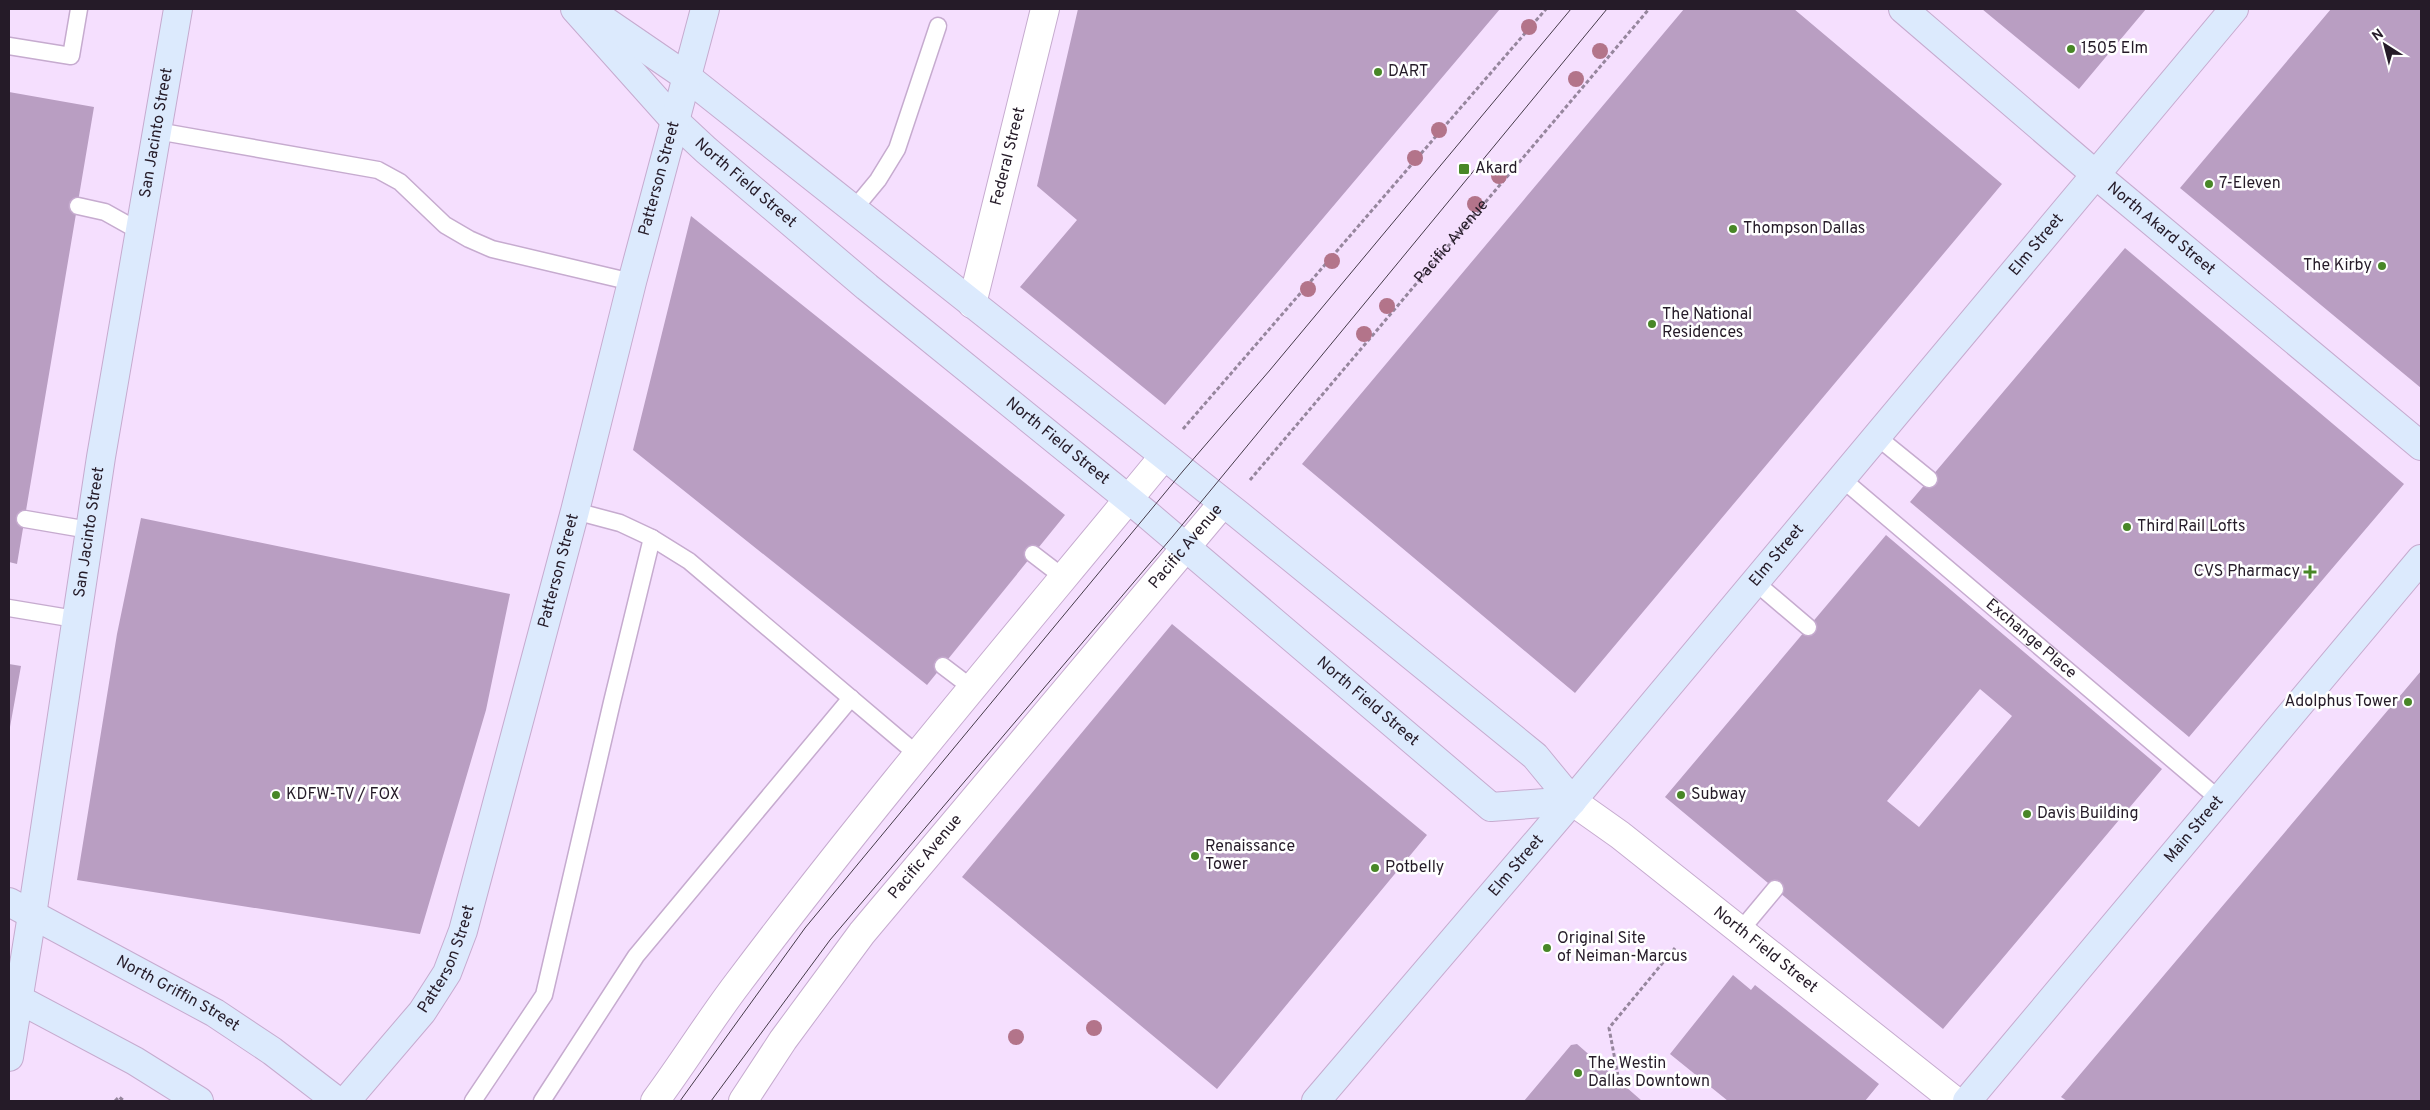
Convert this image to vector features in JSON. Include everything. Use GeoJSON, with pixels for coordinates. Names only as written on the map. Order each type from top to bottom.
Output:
{"type":"FeatureCollection","features":[{"type":"Feature","properties":{"kind":"street","name":"San Jacinto Street"},"geometry":{"type":"LineString","coordinates":[[9,1057],[14,996],[32,915],[89,530],[178,9]]}},
{"type":"Feature","properties":{"kind":"street","name":"North Field Street"},"geometry":{"type":"LineString","coordinates":[[575,9],[676,122],[874,293],[1128,499],[1492,806],[1572,801]]}},
{"type":"Feature","properties":{"kind":"street","name":"North Field Street"},"geometry":{"type":"LineString","coordinates":[[587,9],[687,77],[1223,503],[1535,756],[1572,801],[1620,835],[1955,1101]]}},
{"type":"Feature","properties":{"kind":"street","name":"Patterson Street"},"geometry":{"type":"LineString","coordinates":[[346,1101],[422,1012],[447,973],[463,931],[575,511],[632,282],[706,9]]}},
{"type":"Feature","properties":{"kind":"street","name":"Federal Street"},"geometry":{"type":"LineString","coordinates":[[972,304],[1045,9]]}},
{"type":"Feature","properties":{"kind":"street","name":"North Akard Street"},"geometry":{"type":"LineString","coordinates":[[1903,9],[2095,174],[2421,446]]}},
{"type":"Feature","properties":{"kind":"street","name":"Elm Street"},"geometry":{"type":"LineString","coordinates":[[1316,1101],[1572,801],[2234,9]]}},
{"type":"Feature","properties":{"kind":"street"},"geometry":{"type":"LineString","coordinates":[[655,1101],[737,984],[972,688],[1164,456]]}},
{"type":"Feature","properties":{"kind":"street","name":"Pacific Avenue"},"geometry":{"type":"LineString","coordinates":[[742,1101],[783,1040],[862,933],[1223,503]]}},
{"type":"Feature","properties":{"kind":"street","name":"Main Street"},"geometry":{"type":"LineString","coordinates":[[1967,1101],[2421,559]]}},
{"type":"Feature","properties":{"kind":"street","name":"North Griffin Street"},"geometry":{"type":"LineString","coordinates":[[9,902],[215,1013],[272,1051],[337,1101]]}},
{"type":"Feature","properties":{"kind":"street"},"geometry":{"type":"LineString","coordinates":[[14,996],[135,1061],[199,1101]]}},
{"type":"Feature","properties":{"kind":"lane"},"geometry":{"type":"LineString","coordinates":[[9,46],[71,56],[79,9]]}},
{"type":"Feature","properties":{"kind":"lane"},"geometry":{"type":"LineString","coordinates":[[854,209],[878,180],[897,150],[938,26]]}},
{"type":"Feature","properties":{"kind":"lane"},"geometry":{"type":"LineString","coordinates":[[157,131],[378,170],[400,182],[445,225],[469,239],[492,249],[632,282]]}},
{"type":"Feature","properties":{"kind":"lane"},"geometry":{"type":"LineString","coordinates":[[78,206],[105,212],[139,232]]}},
{"type":"Feature","properties":{"kind":"lane"},"geometry":{"type":"LineString","coordinates":[[1876,436],[1929,479]]}},
{"type":"Feature","properties":{"kind":"lane","name":"Exchange Place"},"geometry":{"type":"LineString","coordinates":[[1841,478],[2219,799]]}},
{"type":"Feature","properties":{"kind":"lane"},"geometry":{"type":"LineString","coordinates":[[575,511],[620,523],[652,538],[689,561],[918,755]]}},
{"type":"Feature","properties":{"kind":"lane"},"geometry":{"type":"LineString","coordinates":[[25,519],[89,530]]}},
{"type":"Feature","properties":{"kind":"lane"},"geometry":{"type":"LineString","coordinates":[[473,1101],[544,995],[652,538]]}},
{"type":"Feature","properties":{"kind":"lane"},"geometry":{"type":"LineString","coordinates":[[1033,554],[1063,577]]}},
{"type":"Feature","properties":{"kind":"lane"},"geometry":{"type":"LineString","coordinates":[[1755,582],[1808,627]]}},
{"type":"Feature","properties":{"kind":"lane"},"geometry":{"type":"LineString","coordinates":[[9,608],[75,619]]}},
{"type":"Feature","properties":{"kind":"lane"},"geometry":{"type":"LineString","coordinates":[[944,666],[972,688]]}},
{"type":"Feature","properties":{"kind":"lane"},"geometry":{"type":"LineString","coordinates":[[542,1101],[636,956],[852,698]]}},
{"type":"Feature","properties":{"kind":"lane"},"geometry":{"type":"LineString","coordinates":[[1740,931],[1775,889]]}},
{"type":"Feature","properties":{"kind":"path"},"geometry":{"type":"LineString","coordinates":[[1164,456],[1179,434],[1223,381],[1546,9]]}},
{"type":"Feature","properties":{"kind":"path","name":"Pacific Avenue"},"geometry":{"type":"LineString","coordinates":[[1223,503],[1243,488],[1650,9]]}},
{"type":"Feature","properties":{"kind":"path"},"geometry":{"type":"LineString","coordinates":[[1618,1076],[1609,1028],[1675,948]]}},
{"type":"Feature","properties":{"kind":"path"},"geometry":{"type":"LineString","coordinates":[[115,1101],[119,1097],[124,1101]]}},
{"type":"Feature","properties":{"kind":"building"},"geometry":{"type":"Polygon","coordinates":[[[1078,9],[1500,9],[1165,405],[1020,287],[1077,220],[1037,186],[1078,9]]]}},
{"type":"Feature","properties":{"kind":"building","name":"The National Residences"},"geometry":{"type":"Polygon","coordinates":[[[1684,9],[1794,9],[2002,184],[1575,693],[1302,464],[1684,9]]]}},
{"type":"Feature","properties":{"kind":"building","name":"1505 Elm"},"geometry":{"type":"Polygon","coordinates":[[[1982,9],[2146,9],[2079,89],[1982,9]]]}},
{"type":"Feature","properties":{"kind":"building"},"geometry":{"type":"Polygon","coordinates":[[[2331,9],[2421,9],[2421,388],[2180,188],[2331,9]]]}},
{"type":"Feature","properties":{"kind":"building"},"geometry":{"type":"Polygon","coordinates":[[[9,92],[94,107],[17,564],[9,562],[9,92]]]}},
{"type":"Feature","properties":{"kind":"building"},"geometry":{"type":"Polygon","coordinates":[[[691,216],[1065,515],[927,685],[633,450],[691,216]]]}},
{"type":"Feature","properties":{"kind":"building","name":"Third Rail Lofts"},"geometry":{"type":"Polygon","coordinates":[[[2125,248],[2404,484],[2189,737],[1910,502],[2125,248]]]}},
{"type":"Feature","properties":{"kind":"building","name":"KDFW-TV / FOX"},"geometry":{"type":"Polygon","coordinates":[[[141,518],[510,594],[486,710],[420,934],[77,880],[117,634],[141,518]]]}},
{"type":"Feature","properties":{"kind":"building"},"geometry":{"type":"Polygon","coordinates":[[[1886,535],[2162,769],[1943,1029],[1665,797],[1886,535]],[[1980,689],[1887,801],[1919,827],[2012,716],[1980,689]]]}},
{"type":"Feature","properties":{"kind":"building","name":"Renaissance Tower"},"geometry":{"type":"Polygon","coordinates":[[[1172,624],[1427,835],[1217,1089],[962,877],[1172,624]]]}},
{"type":"Feature","properties":{"kind":"building"},"geometry":{"type":"Polygon","coordinates":[[[9,664],[21,666],[10,727],[9,727],[9,664]]]}},
{"type":"Feature","properties":{"kind":"building"},"geometry":{"type":"Polygon","coordinates":[[[2421,671],[2421,1101],[2067,1101],[2061,1097],[2421,671]]]}},
{"type":"Feature","properties":{"kind":"building"},"geometry":{"type":"Polygon","coordinates":[[[1733,975],[1751,990],[1755,985],[1879,1084],[1865,1101],[1728,1101],[1670,1054],[1733,975]]]}},
{"type":"Feature","properties":{"kind":"building","name":"The Westin Dallas Downtown"},"geometry":{"type":"Polygon","coordinates":[[[1577,1044],[1642,1101],[1524,1101],[1571,1045],[1577,1044]]]}},
{"type":"Feature","properties":{"kind":"tram line"},"geometry":{"type":"LineString","coordinates":[[680,1101],[805,928],[1183,471],[1270,370],[1571,9]]}},
{"type":"Feature","properties":{"kind":"tram line"},"geometry":{"type":"LineString","coordinates":[[711,1101],[830,940],[1173,536],[1607,9]]}},
{"type":"Feature","properties":{"kind":"place","name":"1505 Elm"},"geometry":{"type":"Point","coordinates":[2071,49]}},
{"type":"Feature","properties":{"kind":"place","name":"DART"},"geometry":{"type":"Point","coordinates":[1378,72]}},
{"type":"Feature","properties":{"kind":"place","name":"Akard"},"geometry":{"type":"Point","coordinates":[1464,169]}},
{"type":"Feature","properties":{"kind":"place","name":"7-Eleven"},"geometry":{"type":"Point","coordinates":[2209,184]}},
{"type":"Feature","properties":{"kind":"place","name":"Thompson Dallas"},"geometry":{"type":"Point","coordinates":[1733,229]}},
{"type":"Feature","properties":{"kind":"place","name":"The Kirby"},"geometry":{"type":"Point","coordinates":[2382,266]}},
{"type":"Feature","properties":{"kind":"place","name":"The National Residences"},"geometry":{"type":"Point","coordinates":[1652,324]}},
{"type":"Feature","properties":{"kind":"place","name":"Third Rail Lofts"},"geometry":{"type":"Point","coordinates":[2127,527]}},
{"type":"Feature","properties":{"kind":"place","name":"CVS Pharmacy"},"geometry":{"type":"Point","coordinates":[2310,572]}},
{"type":"Feature","properties":{"kind":"place","name":"Adolphus Tower"},"geometry":{"type":"Point","coordinates":[2408,702]}},
{"type":"Feature","properties":{"kind":"place","name":"KDFW-TV / FOX"},"geometry":{"type":"Point","coordinates":[276,795]}},
{"type":"Feature","properties":{"kind":"place","name":"Subway"},"geometry":{"type":"Point","coordinates":[1681,795]}},
{"type":"Feature","properties":{"kind":"place","name":"Davis Building"},"geometry":{"type":"Point","coordinates":[2027,814]}},
{"type":"Feature","properties":{"kind":"place","name":"Renaissance Tower"},"geometry":{"type":"Point","coordinates":[1195,856]}},
{"type":"Feature","properties":{"kind":"place","name":"Potbelly"},"geometry":{"type":"Point","coordinates":[1375,868]}},
{"type":"Feature","properties":{"kind":"place","name":"Original Site of Neiman-Marcus"},"geometry":{"type":"Point","coordinates":[1547,948]}},
{"type":"Feature","properties":{"kind":"place","name":"The Westin Dallas Downtown"},"geometry":{"type":"Point","coordinates":[1578,1073]}}]}
